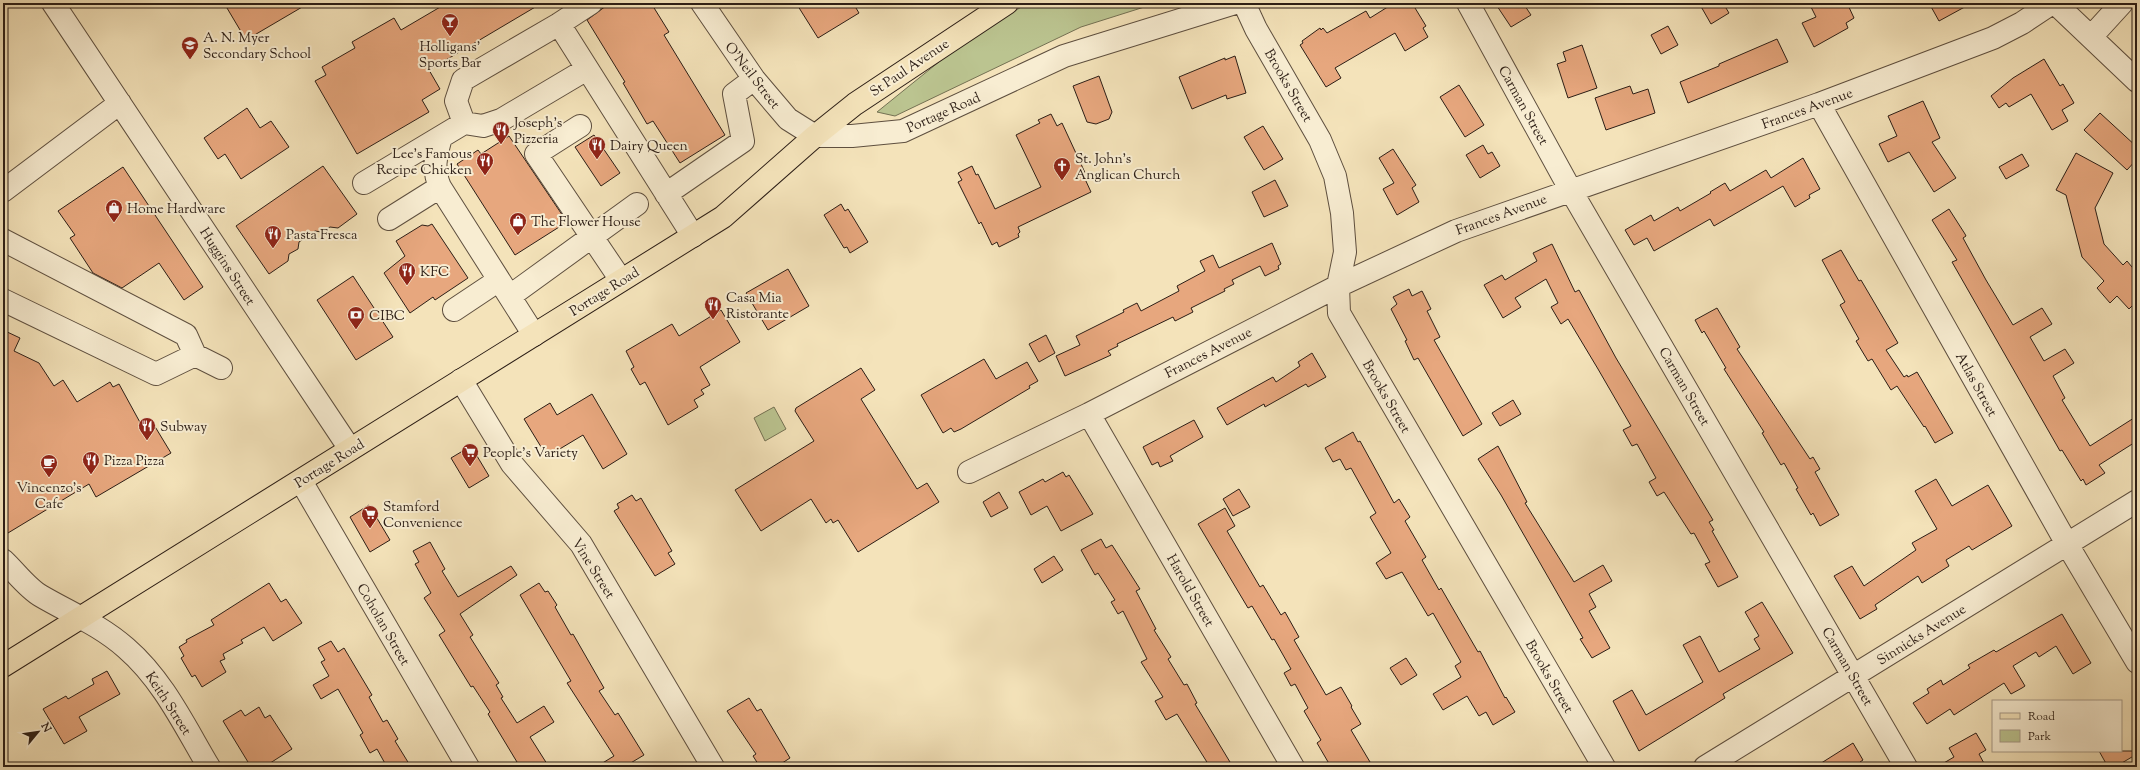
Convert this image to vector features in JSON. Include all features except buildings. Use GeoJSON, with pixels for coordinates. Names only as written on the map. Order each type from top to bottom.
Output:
{"type":"FeatureCollection","features":[{"type":"Feature","properties":{"kind":"main road","name":"St Paul Avenue"},"geometry":{"type":"LineString","coordinates":[[815,136],[899,74],[1007,3]]}},
{"type":"Feature","properties":{"kind":"main road","name":"Portage Road"},"geometry":{"type":"LineString","coordinates":[[3,666],[84,617],[350,449],[723,217],[815,136]]}},
{"type":"Feature","properties":{"kind":"street","name":"Huggins Street"},"geometry":{"type":"LineString","coordinates":[[53,3],[350,449]]}},
{"type":"Feature","properties":{"kind":"street"},"geometry":{"type":"LineString","coordinates":[[464,123],[456,101],[463,80],[559,24],[591,3]]}},
{"type":"Feature","properties":{"kind":"street","name":"O'Neil Street"},"geometry":{"type":"LineString","coordinates":[[702,3],[716,27],[754,79],[788,119],[815,136]]}},
{"type":"Feature","properties":{"kind":"street","name":"Portage Road"},"geometry":{"type":"LineString","coordinates":[[815,136],[852,136],[903,130],[1064,56],[1235,3]]}},
{"type":"Feature","properties":{"kind":"street","name":"Brooks Street"},"geometry":{"type":"LineString","coordinates":[[1244,3],[1256,29],[1320,140],[1335,176],[1342,213],[1345,252],[1338,286],[1339,313],[1604,767]]}},
{"type":"Feature","properties":{"kind":"street","name":"Carman Street"},"geometry":{"type":"LineString","coordinates":[[1468,3],[1570,189],[1906,767]]}},
{"type":"Feature","properties":{"kind":"street","name":"Frances Avenue"},"geometry":{"type":"LineString","coordinates":[[969,472],[1089,414],[1338,286],[1456,230],[1570,189],[1819,104],[1992,38],[2022,23],[2052,3]]}},
{"type":"Feature","properties":{"kind":"street"},"geometry":{"type":"LineString","coordinates":[[2055,3],[2137,81]]}},
{"type":"Feature","properties":{"kind":"street"},"geometry":{"type":"LineString","coordinates":[[2091,37],[2122,3]]}},
{"type":"Feature","properties":{"kind":"street"},"geometry":{"type":"LineString","coordinates":[[559,24],[693,236]]}},
{"type":"Feature","properties":{"kind":"street"},"geometry":{"type":"LineString","coordinates":[[364,183],[464,123],[483,126],[500,120],[587,69]]}},
{"type":"Feature","properties":{"kind":"street"},"geometry":{"type":"LineString","coordinates":[[666,194],[743,141],[734,94],[754,79]]}},
{"type":"Feature","properties":{"kind":"street"},"geometry":{"type":"LineString","coordinates":[[3,191],[120,103]]}},
{"type":"Feature","properties":{"kind":"street","name":"Atlas Street"},"geometry":{"type":"LineString","coordinates":[[1819,104],[2067,544],[2137,662]]}},
{"type":"Feature","properties":{"kind":"street"},"geometry":{"type":"LineString","coordinates":[[580,126],[536,154],[593,236],[621,280]]}},
{"type":"Feature","properties":{"kind":"street"},"geometry":{"type":"LineString","coordinates":[[441,137],[435,161],[435,175],[440,187],[534,334]]}},
{"type":"Feature","properties":{"kind":"street"},"geometry":{"type":"LineString","coordinates":[[389,219],[440,187]]}},
{"type":"Feature","properties":{"kind":"street"},"geometry":{"type":"LineString","coordinates":[[454,310],[504,288],[593,236],[637,204]]}},
{"type":"Feature","properties":{"kind":"street"},"geometry":{"type":"LineString","coordinates":[[3,240],[186,335],[195,355],[221,368]]}},
{"type":"Feature","properties":{"kind":"street"},"geometry":{"type":"LineString","coordinates":[[3,300],[156,374],[195,355]]}},
{"type":"Feature","properties":{"kind":"street","name":"Vine Street"},"geometry":{"type":"LineString","coordinates":[[461,380],[512,464],[581,544],[713,767]]}},
{"type":"Feature","properties":{"kind":"street","name":"Harold Street"},"geometry":{"type":"LineString","coordinates":[[1089,414],[1293,767]]}},
{"type":"Feature","properties":{"kind":"street","name":"Coholan Street"},"geometry":{"type":"LineString","coordinates":[[301,481],[468,767]]}},
{"type":"Feature","properties":{"kind":"street","name":"Sinnicks Avenue"},"geometry":{"type":"LineString","coordinates":[[1705,767],[2137,501]]}},
{"type":"Feature","properties":{"kind":"street","name":"Keith Street"},"geometry":{"type":"LineString","coordinates":[[3,560],[39,595],[84,617],[125,647],[144,665],[160,684],[209,767]]}},
{"type":"Feature","properties":{"kind":"green space"},"geometry":{"type":"Polygon","coordinates":[[[1028,3],[1157,3],[1081,27],[895,116],[877,112],[966,40],[1028,3]]]}},
{"type":"Feature","properties":{"kind":"green space"},"geometry":{"type":"Polygon","coordinates":[[[774,407],[786,429],[765,441],[754,418],[774,407]]]}},
{"type":"Feature","properties":{"kind":"place","name":"Holligans' Sports Bar"},"geometry":{"type":"Point","coordinates":[450,37]}},
{"type":"Feature","properties":{"kind":"place","name":"A. N. Myer Secondary School"},"geometry":{"type":"Point","coordinates":[190,60]}},
{"type":"Feature","properties":{"kind":"place","name":"Joseph's Pizzeria"},"geometry":{"type":"Point","coordinates":[501,145]}},
{"type":"Feature","properties":{"kind":"place","name":"Dairy Queen"},"geometry":{"type":"Point","coordinates":[597,160]}},
{"type":"Feature","properties":{"kind":"place","name":"Lee's Famous Recipe Chicken"},"geometry":{"type":"Point","coordinates":[485,176]}},
{"type":"Feature","properties":{"kind":"place","name":"St. John's Anglican Church"},"geometry":{"type":"Point","coordinates":[1062,181]}},
{"type":"Feature","properties":{"kind":"place","name":"Home Hardware"},"geometry":{"type":"Point","coordinates":[114,223]}},
{"type":"Feature","properties":{"kind":"place","name":"The Flower House"},"geometry":{"type":"Point","coordinates":[518,236]}},
{"type":"Feature","properties":{"kind":"place","name":"Pasta Fresca"},"geometry":{"type":"Point","coordinates":[273,249]}},
{"type":"Feature","properties":{"kind":"place","name":"KFC"},"geometry":{"type":"Point","coordinates":[407,286]}},
{"type":"Feature","properties":{"kind":"place","name":"Casa Mia Ristorante"},"geometry":{"type":"Point","coordinates":[713,320]}},
{"type":"Feature","properties":{"kind":"place","name":"CIBC"},"geometry":{"type":"Point","coordinates":[356,330]}},
{"type":"Feature","properties":{"kind":"place","name":"Subway"},"geometry":{"type":"Point","coordinates":[147,441]}},
{"type":"Feature","properties":{"kind":"place","name":"People's Variety"},"geometry":{"type":"Point","coordinates":[470,467]}},
{"type":"Feature","properties":{"kind":"place","name":"Pizza Pizza"},"geometry":{"type":"Point","coordinates":[91,475]}},
{"type":"Feature","properties":{"kind":"place","name":"Vincenzo's Cafe"},"geometry":{"type":"Point","coordinates":[49,478]}},
{"type":"Feature","properties":{"kind":"place","name":"Stamford Convenience"},"geometry":{"type":"Point","coordinates":[370,529]}}]}
